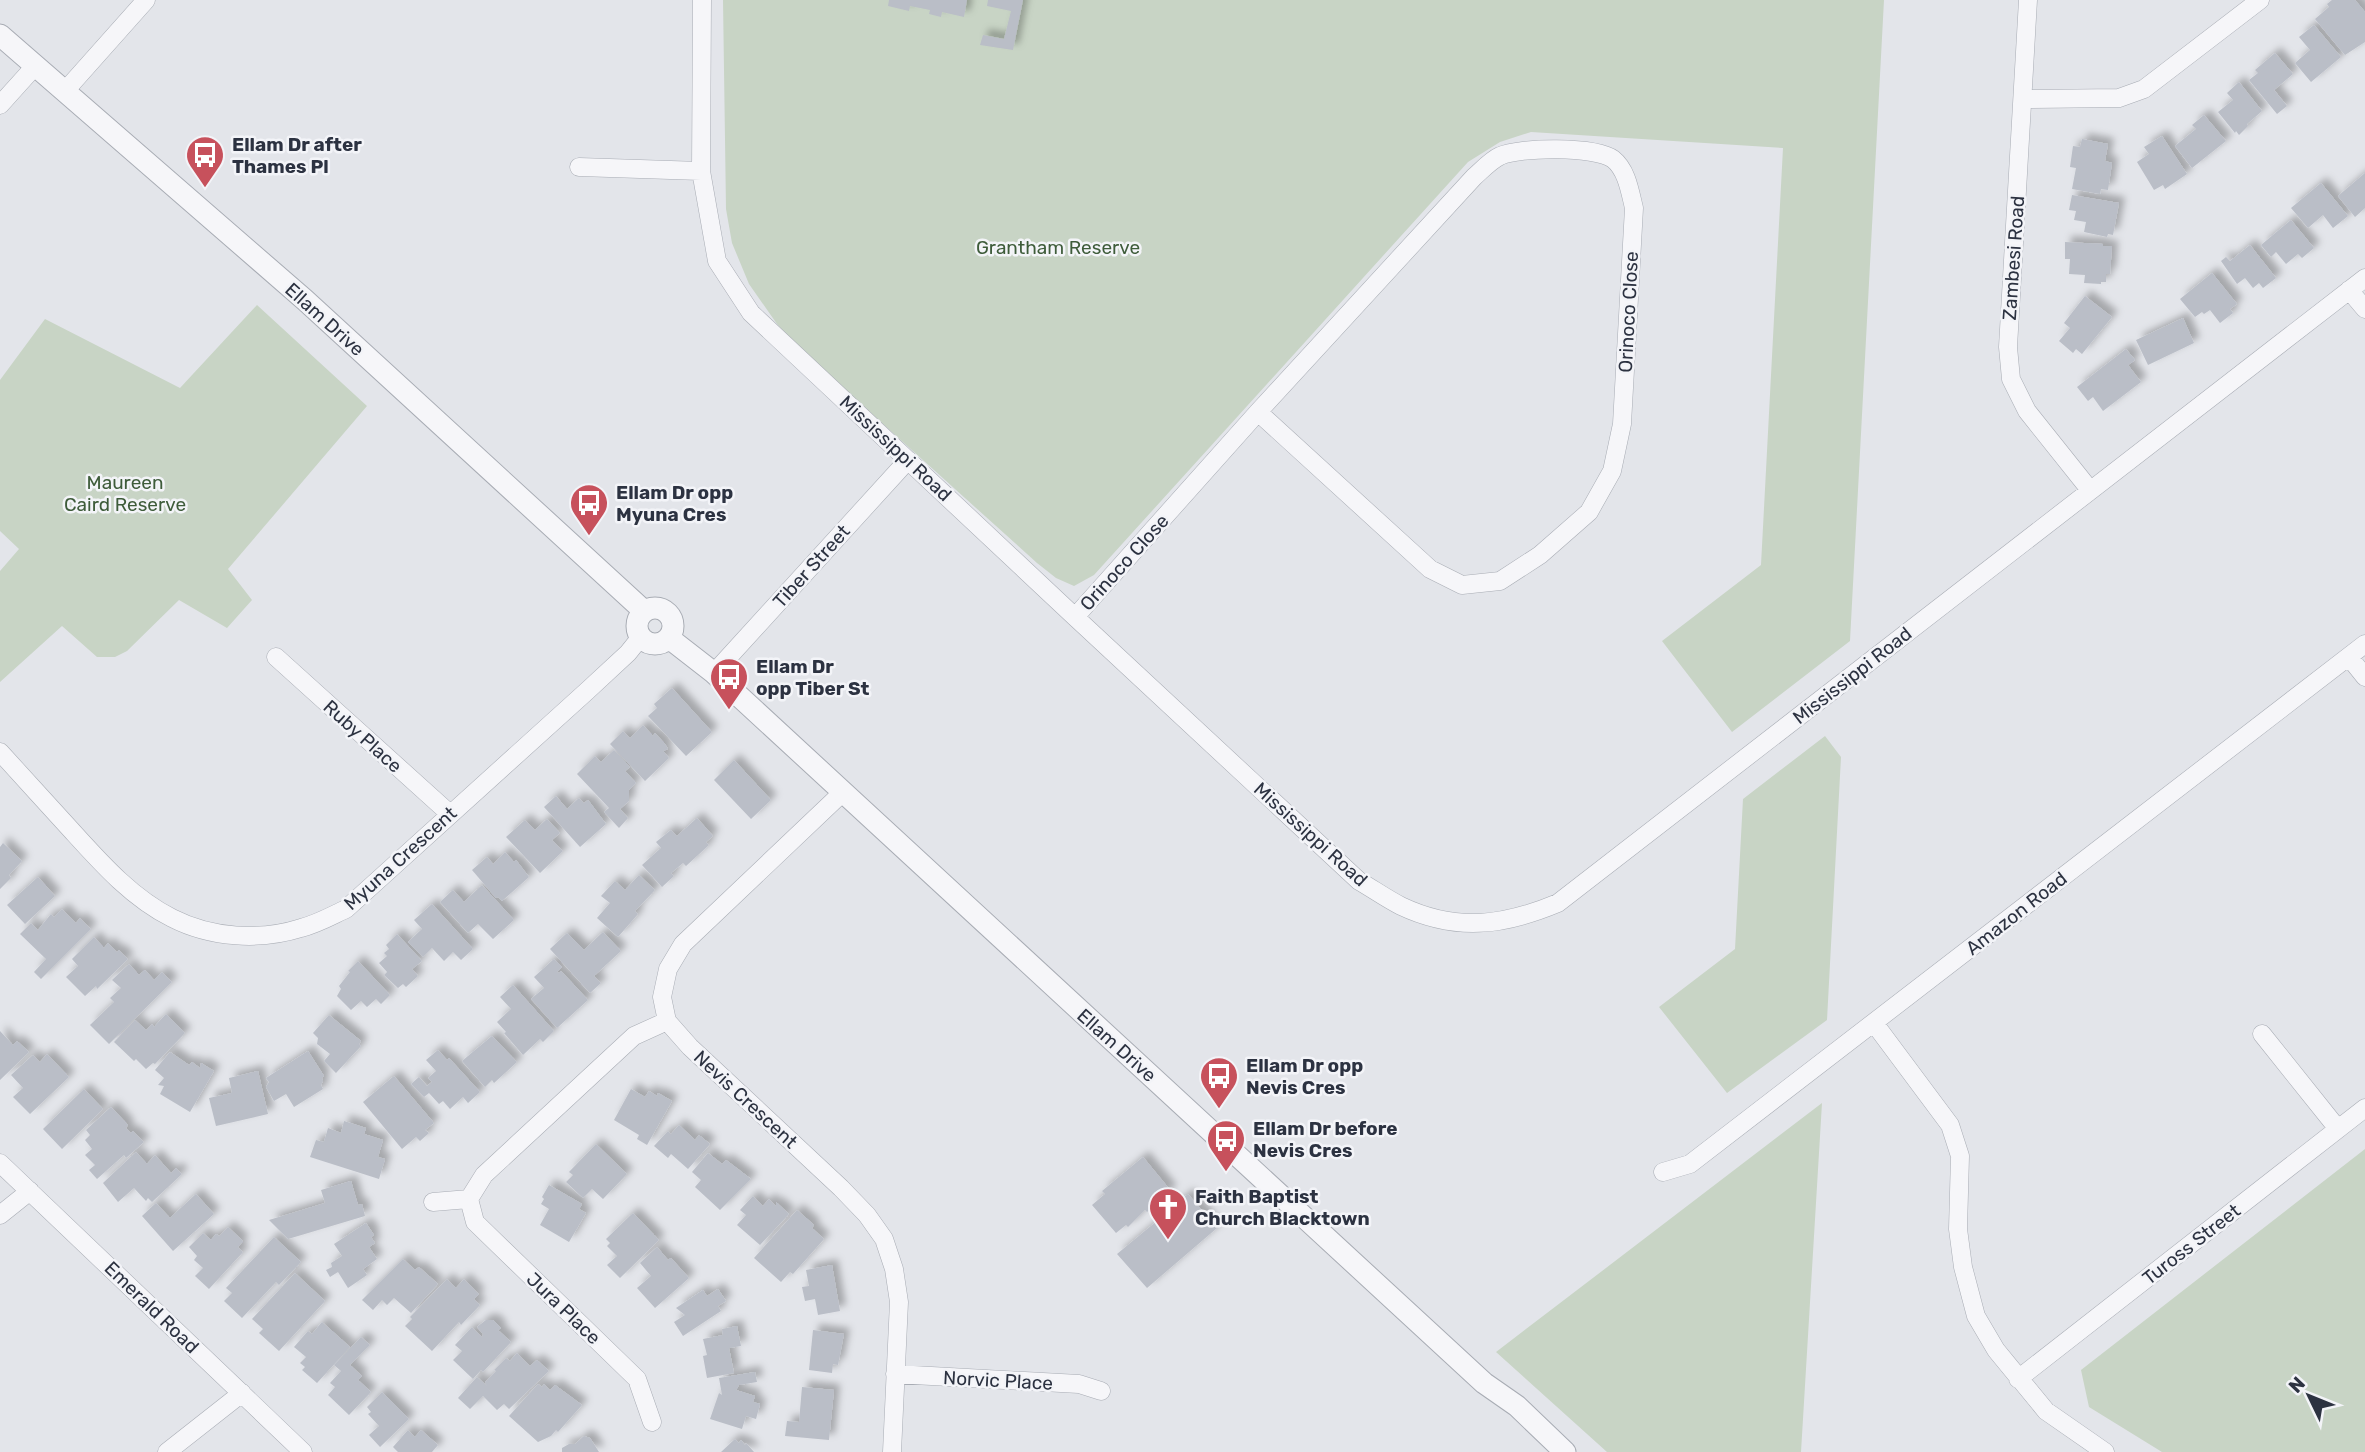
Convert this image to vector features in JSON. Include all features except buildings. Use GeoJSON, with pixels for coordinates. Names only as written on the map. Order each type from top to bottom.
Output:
{"type":"FeatureCollection","features":[{"type":"Feature","properties":{"kind":"street"},"geometry":{"type":"LineString","coordinates":[[65,90],[146,0]]}},
{"type":"Feature","properties":{"kind":"street","name":"Mississippi Road"},"geometry":{"type":"LineString","coordinates":[[702,0],[701,171],[717,261],[751,313],[1359,881],[1400,906],[1441,921],[1490,923],[1527,916],[1558,903],[2365,278]]}},
{"type":"Feature","properties":{"kind":"street","name":"Zambesi Road"},"geometry":{"type":"LineString","coordinates":[[2028,0],[2008,347],[2011,379],[2028,411],[2090,490]]}},
{"type":"Feature","properties":{"kind":"street"},"geometry":{"type":"LineString","coordinates":[[2023,99],[2119,98],[2144,89],[2260,0]]}},
{"type":"Feature","properties":{"kind":"street","name":"Ellam Drive"},"geometry":{"type":"LineString","coordinates":[[0,34],[314,309],[644,611]]}},
{"type":"Feature","properties":{"kind":"street"},"geometry":{"type":"LineString","coordinates":[[0,105],[36,65]]}},
{"type":"Feature","properties":{"kind":"street","name":"Orinoco Close"},"geometry":{"type":"LineString","coordinates":[[1075,617],[1258,412],[1474,177],[1499,156],[1527,149],[1588,151],[1612,159],[1628,180],[1634,208],[1622,425],[1612,471],[1589,512],[1540,555],[1500,581],[1462,585],[1430,569],[1258,412]]}},
{"type":"Feature","properties":{"kind":"street"},"geometry":{"type":"LineString","coordinates":[[579,167],[701,171]]}},
{"type":"Feature","properties":{"kind":"street"},"geometry":{"type":"LineString","coordinates":[[2349,290],[2365,309]]}},
{"type":"Feature","properties":{"kind":"street","name":"Tiber Street"},"geometry":{"type":"LineString","coordinates":[[713,673],[908,460]]}},
{"type":"Feature","properties":{"kind":"street"},"geometry":{"type":"LineString","coordinates":[[655,608],[666,612],[672,621],[669,638],[654,645],[640,638],[636,627],[644,611],[655,608]]}},
{"type":"Feature","properties":{"kind":"street","name":"Myuna Crescent"},"geometry":{"type":"LineString","coordinates":[[0,752],[90,851],[124,884],[173,918],[224,935],[268,935],[301,928],[345,909],[628,653],[640,638]]}},
{"type":"Feature","properties":{"kind":"street","name":"Ellam Drive"},"geometry":{"type":"LineString","coordinates":[[669,638],[713,673],[1484,1383],[1517,1406],[1565,1452]]}},
{"type":"Feature","properties":{"kind":"street","name":"Amazon Road"},"geometry":{"type":"LineString","coordinates":[[1663,1172],[1690,1164],[2365,644]]}},
{"type":"Feature","properties":{"kind":"street","name":"Ruby Place"},"geometry":{"type":"LineString","coordinates":[[275,657],[450,814]]}},
{"type":"Feature","properties":{"kind":"street"},"geometry":{"type":"LineString","coordinates":[[2349,657],[2365,677]]}},
{"type":"Feature","properties":{"kind":"street"},"geometry":{"type":"LineString","coordinates":[[433,1202],[469,1199],[484,1175],[634,1036],[667,1021],[662,997],[668,969],[682,944],[842,793]]}},
{"type":"Feature","properties":{"kind":"street","name":"Nevis Crescent"},"geometry":{"type":"LineString","coordinates":[[667,1021],[690,1047],[867,1214],[884,1239],[894,1269],[899,1302],[892,1452]]}},
{"type":"Feature","properties":{"kind":"street"},"geometry":{"type":"LineString","coordinates":[[1874,1023],[1950,1125],[1960,1156],[1958,1229],[1963,1267],[1976,1316],[1996,1350],[2046,1412],[2105,1452]]}},
{"type":"Feature","properties":{"kind":"street"},"geometry":{"type":"LineString","coordinates":[[2262,1034],[2338,1129]]}},
{"type":"Feature","properties":{"kind":"street","name":"Tuross Street"},"geometry":{"type":"LineString","coordinates":[[2018,1379],[2365,1108]]}},
{"type":"Feature","properties":{"kind":"street","name":"Emerald Road"},"geometry":{"type":"LineString","coordinates":[[0,1163],[303,1452]]}},
{"type":"Feature","properties":{"kind":"street"},"geometry":{"type":"LineString","coordinates":[[0,1215],[30,1191]]}},
{"type":"Feature","properties":{"kind":"street","name":"Jura Place"},"geometry":{"type":"LineString","coordinates":[[469,1199],[475,1222],[637,1379],[652,1422]]}},
{"type":"Feature","properties":{"kind":"street","name":"Norvic Place"},"geometry":{"type":"LineString","coordinates":[[895,1374],[1079,1384],[1101,1391]]}},
{"type":"Feature","properties":{"kind":"street"},"geometry":{"type":"LineString","coordinates":[[167,1452],[242,1394]]}},
{"type":"Feature","properties":{"kind":"green space","name":"Grantham Reserve"},"geometry":{"type":"Polygon","coordinates":[[[723,0],[1884,0],[1850,641],[1732,732],[1662,641],[1761,565],[1783,148],[1531,132],[1500,142],[1468,162],[1094,575],[1074,586],[1056,578],[1037,563],[802,351],[777,324],[749,284],[732,243],[726,209],[723,0]]]}},
{"type":"Feature","properties":{"kind":"green space","name":"Maureen Caird Reserve"},"geometry":{"type":"Polygon","coordinates":[[[257,305],[367,406],[228,569],[252,600],[227,628],[179,600],[127,651],[115,657],[97,657],[62,626],[0,682],[0,571],[19,549],[0,531],[0,380],[45,319],[180,388],[257,305]]]}},
{"type":"Feature","properties":{"kind":"green space"},"geometry":{"type":"Polygon","coordinates":[[[1825,736],[1841,757],[1827,1020],[1727,1093],[1659,1007],[1735,949],[1743,799],[1825,736]]]}},
{"type":"Feature","properties":{"kind":"green space"},"geometry":{"type":"Polygon","coordinates":[[[1822,1103],[1801,1452],[1607,1452],[1496,1352],[1822,1103]]]}},
{"type":"Feature","properties":{"kind":"green space"},"geometry":{"type":"Polygon","coordinates":[[[2365,1149],[2365,1452],[2162,1452],[2089,1407],[2081,1370],[2365,1149]]]}},
{"type":"Feature","properties":{"kind":"place","name":"Ellam Dr after Thames Pl"},"geometry":{"type":"Point","coordinates":[205,189]}},
{"type":"Feature","properties":{"kind":"place","name":"Ellam Dr opp Myuna Cres"},"geometry":{"type":"Point","coordinates":[589,537]}},
{"type":"Feature","properties":{"kind":"place","name":"Ellam Dr opp Tiber St"},"geometry":{"type":"Point","coordinates":[729,711]}},
{"type":"Feature","properties":{"kind":"place","name":"Ellam Dr opp Nevis Cres"},"geometry":{"type":"Point","coordinates":[1219,1110]}},
{"type":"Feature","properties":{"kind":"place","name":"Ellam Dr before Nevis Cres"},"geometry":{"type":"Point","coordinates":[1226,1173]}},
{"type":"Feature","properties":{"kind":"place","name":"Faith Baptist Church Blacktown"},"geometry":{"type":"Point","coordinates":[1168,1241]}}]}
